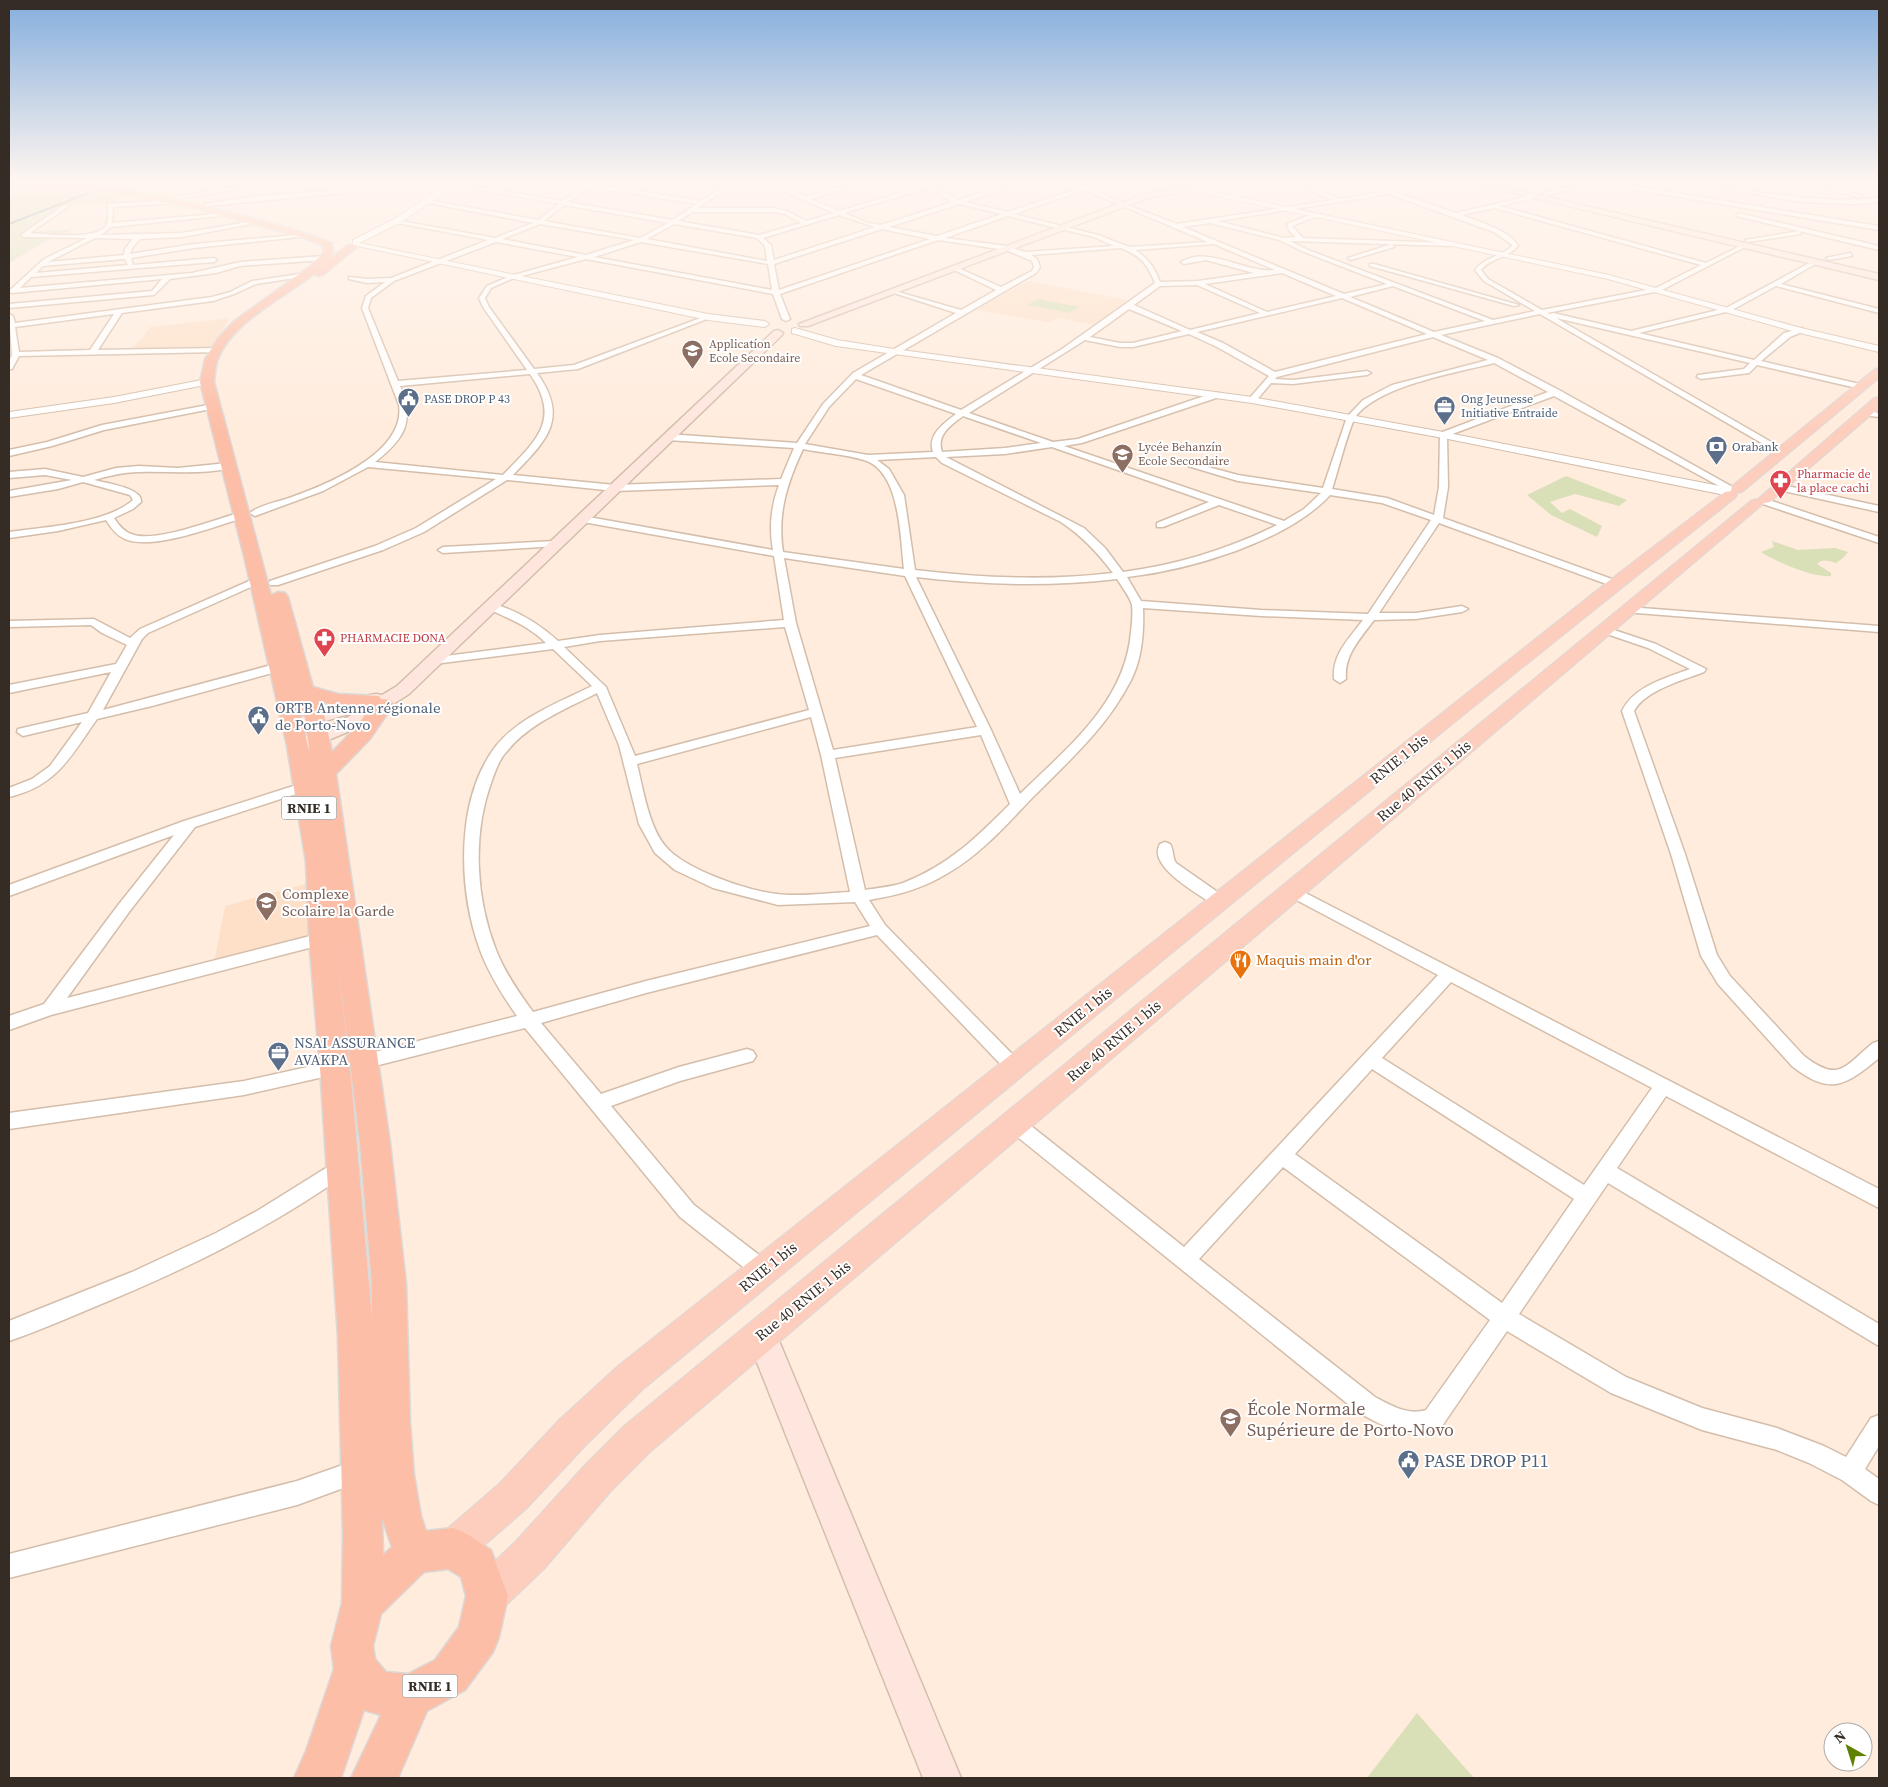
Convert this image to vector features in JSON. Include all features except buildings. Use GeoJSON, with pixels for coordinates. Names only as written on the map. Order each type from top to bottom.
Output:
{"type":"FeatureCollection","features":[{"type":"Feature","properties":{"kind":"highway","name":"RNIE 1"},"geometry":{"type":"LineString","coordinates":[[248,514],[228,466],[208,382],[208,370],[216,350],[230,331],[319,263]]}},
{"type":"Feature","properties":{"kind":"highway","name":"RNIE 1"},"geometry":{"type":"LineString","coordinates":[[319,263],[243,328],[227,348],[220,369],[224,403],[248,514],[266,581],[304,691],[306,732],[315,780],[322,939],[349,1065],[375,1143],[389,1284],[391,1423],[395,1475],[401,1516],[433,1551],[477,1564],[487,1596],[478,1637],[450,1675],[411,1696],[376,1693],[355,1669]]}},
{"type":"Feature","properties":{"kind":"highway","name":"RNIE 1"},"geometry":{"type":"LineString","coordinates":[[266,581],[279,667],[306,732]]}},
{"type":"Feature","properties":{"kind":"highway"},"geometry":{"type":"LineString","coordinates":[[304,691],[338,700],[378,702],[362,734],[315,780]]}},
{"type":"Feature","properties":{"kind":"highway","name":"RNIE 1"},"geometry":{"type":"LineString","coordinates":[[315,780],[332,817],[349,1065],[342,1166],[356,1337],[363,1604],[352,1646],[355,1669],[326,1760],[317,1778]]}},
{"type":"Feature","properties":{"kind":"highway"},"geometry":{"type":"LineString","coordinates":[[363,1604],[433,1551]]}},
{"type":"Feature","properties":{"kind":"highway","name":"RNIE 1"},"geometry":{"type":"LineString","coordinates":[[374,1778],[391,1746],[411,1696]]}},
{"type":"Feature","properties":{"kind":"main road"},"geometry":{"type":"LineString","coordinates":[[804,324],[798,320],[786,319],[765,324],[764,328],[778,333],[795,331],[804,324],[966,263]]}},
{"type":"Feature","properties":{"kind":"main road"},"geometry":{"type":"LineString","coordinates":[[1821,263],[1879,277]]}},
{"type":"Feature","properties":{"kind":"main road"},"geometry":{"type":"LineString","coordinates":[[1851,263],[1879,270]]}},
{"type":"Feature","properties":{"kind":"main road"},"geometry":{"type":"LineString","coordinates":[[306,732],[344,727],[378,702],[403,690],[554,544],[583,519],[778,333]]}},
{"type":"Feature","properties":{"kind":"main road","name":"Rue 40 RNIE 1 bis"},"geometry":{"type":"LineString","coordinates":[[487,1596],[530,1555],[598,1478],[637,1439],[1628,610],[1745,496],[1782,452],[1879,372]]}},
{"type":"Feature","properties":{"kind":"main road","name":"Rue 40 RNIE 1 bis"},"geometry":{"type":"LineString","coordinates":[[1745,496],[1778,487],[1879,401]]}},
{"type":"Feature","properties":{"kind":"main road","name":"RNIE 1 bis"},"geometry":{"type":"LineString","coordinates":[[433,1551],[514,1496],[572,1433],[630,1378],[1014,1068],[1616,584],[1745,496]]}},
{"type":"Feature","properties":{"kind":"main road"},"geometry":{"type":"LineString","coordinates":[[761,1335],[942,1778]]}},
{"type":"Feature","properties":{"kind":"street"},"geometry":{"type":"LineString","coordinates":[[11,291],[41,264],[48,263]]}},
{"type":"Feature","properties":{"kind":"street"},"geometry":{"type":"LineString","coordinates":[[129,263],[132,268]]}},
{"type":"Feature","properties":{"kind":"street"},"geometry":{"type":"LineString","coordinates":[[29,275],[179,263]]}},
{"type":"Feature","properties":{"kind":"street"},"geometry":{"type":"LineString","coordinates":[[11,291],[204,274],[243,263]]}},
{"type":"Feature","properties":{"kind":"street"},"geometry":{"type":"LineString","coordinates":[[109,517],[114,525],[131,538],[176,533],[301,498],[348,476],[386,449],[403,429],[404,413],[401,397],[365,308],[368,297],[392,280],[431,263]]}},
{"type":"Feature","properties":{"kind":"street"},"geometry":{"type":"LineString","coordinates":[[449,263],[708,317],[765,324]]}},
{"type":"Feature","properties":{"kind":"street"},"geometry":{"type":"LineString","coordinates":[[9,793],[37,782],[54,769],[94,714],[137,637],[150,627],[266,581],[402,538],[439,519],[505,478],[532,450],[547,424],[550,411],[548,398],[540,384],[486,307],[482,298],[489,287],[512,276],[560,263]]}},
{"type":"Feature","properties":{"kind":"street"},"geometry":{"type":"LineString","coordinates":[[619,263],[776,293],[862,263]]}},
{"type":"Feature","properties":{"kind":"street"},"geometry":{"type":"LineString","coordinates":[[771,263],[776,293],[786,319]]}},
{"type":"Feature","properties":{"kind":"street"},"geometry":{"type":"LineString","coordinates":[[1014,1068],[880,929],[859,897],[828,755],[790,623],[779,555],[776,519],[784,482],[800,446],[816,419],[833,397],[855,376],[962,312],[1034,272],[1037,267],[1036,263]]}},
{"type":"Feature","properties":{"kind":"street"},"geometry":{"type":"LineString","coordinates":[[1149,263],[1158,284]]}},
{"type":"Feature","properties":{"kind":"street"},"geometry":{"type":"LineString","coordinates":[[1226,263],[1265,274]]}},
{"type":"Feature","properties":{"kind":"street"},"geometry":{"type":"LineString","coordinates":[[1264,263],[1495,360],[1745,496]]}},
{"type":"Feature","properties":{"kind":"street"},"geometry":{"type":"LineString","coordinates":[[1341,263],[1493,322]]}},
{"type":"Feature","properties":{"kind":"street"},"geometry":{"type":"LineString","coordinates":[[1368,263],[1420,280],[1537,311],[1861,387]]}},
{"type":"Feature","properties":{"kind":"street"},"geometry":{"type":"LineString","coordinates":[[1482,263],[1478,270],[1486,280],[1782,452]]}},
{"type":"Feature","properties":{"kind":"street"},"geometry":{"type":"LineString","coordinates":[[1545,263],[1615,278],[1799,330],[1879,349]]}},
{"type":"Feature","properties":{"kind":"street"},"geometry":{"type":"LineString","coordinates":[[1701,263],[1707,265]]}},
{"type":"Feature","properties":{"kind":"street"},"geometry":{"type":"LineString","coordinates":[[1252,400],[1272,378],[1435,334],[1537,311],[1658,290],[1710,263]]}},
{"type":"Feature","properties":{"kind":"street"},"geometry":{"type":"LineString","coordinates":[[1630,333],[1728,310],[1812,263]]}},
{"type":"Feature","properties":{"kind":"street"},"geometry":{"type":"LineString","coordinates":[[954,268],[1002,290]]}},
{"type":"Feature","properties":{"kind":"street"},"geometry":{"type":"LineString","coordinates":[[490,606],[522,620],[557,645],[600,687],[625,745],[646,824],[660,850],[680,866],[718,884],[778,900],[859,897],[905,888],[942,870],[972,850],[1094,728],[1124,683],[1129,672],[1136,643],[1138,620],[1137,604],[1121,576],[1101,550],[1072,525],[956,468],[937,454],[936,437],[941,430],[964,412],[1084,338],[1158,284],[1198,283],[1282,271]]}},
{"type":"Feature","properties":{"kind":"street"},"geometry":{"type":"LineString","coordinates":[[10,326],[213,299],[232,293],[247,281],[306,275]]}},
{"type":"Feature","properties":{"kind":"street"},"geometry":{"type":"LineString","coordinates":[[9,367],[16,354],[10,326],[9,306],[154,293],[168,277]]}},
{"type":"Feature","properties":{"kind":"street"},"geometry":{"type":"LineString","coordinates":[[351,278],[367,281],[392,280]]}},
{"type":"Feature","properties":{"kind":"street"},"geometry":{"type":"LineString","coordinates":[[1198,283],[1268,314]]}},
{"type":"Feature","properties":{"kind":"street"},"geometry":{"type":"LineString","coordinates":[[1084,338],[1126,346],[1395,284]]}},
{"type":"Feature","properties":{"kind":"street"},"geometry":{"type":"LineString","coordinates":[[1775,284],[1879,311]]}},
{"type":"Feature","properties":{"kind":"street"},"geometry":{"type":"LineString","coordinates":[[893,291],[962,312]]}},
{"type":"Feature","properties":{"kind":"street"},"geometry":{"type":"LineString","coordinates":[[1130,306],[1193,332],[1272,378],[1293,382],[1367,373]]}},
{"type":"Feature","properties":{"kind":"street"},"geometry":{"type":"LineString","coordinates":[[92,352],[120,311]]}},
{"type":"Feature","properties":{"kind":"street"},"geometry":{"type":"LineString","coordinates":[[395,384],[575,367],[708,317]]}},
{"type":"Feature","properties":{"kind":"street"},"geometry":{"type":"LineString","coordinates":[[1701,377],[1746,371],[1787,335],[1799,330]]}},
{"type":"Feature","properties":{"kind":"street"},"geometry":{"type":"LineString","coordinates":[[795,331],[836,342],[894,352],[1252,400],[1351,417],[1745,496],[1879,540]]}},
{"type":"Feature","properties":{"kind":"street"},"geometry":{"type":"LineString","coordinates":[[16,354],[216,350]]}},
{"type":"Feature","properties":{"kind":"street"},"geometry":{"type":"LineString","coordinates":[[583,519],[779,555],[910,575],[1016,582],[1121,576],[1174,567],[1214,555],[1285,525],[1303,514],[1326,492],[1351,417],[1366,402],[1395,387],[1495,360]]}},
{"type":"Feature","properties":{"kind":"street"},"geometry":{"type":"LineString","coordinates":[[855,376],[964,412],[1285,525]]}},
{"type":"Feature","properties":{"kind":"street"},"geometry":{"type":"LineString","coordinates":[[9,415],[105,402],[208,382]]}},
{"type":"Feature","properties":{"kind":"street"},"geometry":{"type":"LineString","coordinates":[[1443,435],[1556,392]]}},
{"type":"Feature","properties":{"kind":"street"},"geometry":{"type":"LineString","coordinates":[[667,437],[800,446],[868,458],[1005,451],[1056,445],[1102,434],[1216,395]]}},
{"type":"Feature","properties":{"kind":"street"},"geometry":{"type":"LineString","coordinates":[[9,453],[50,444],[102,428],[213,406]]}},
{"type":"Feature","properties":{"kind":"street"},"geometry":{"type":"LineString","coordinates":[[1865,413],[1879,415]]}},
{"type":"Feature","properties":{"kind":"street"},"geometry":{"type":"LineString","coordinates":[[1340,679],[1339,667],[1347,649],[1438,518],[1443,502],[1445,481],[1443,435]]}},
{"type":"Feature","properties":{"kind":"street"},"geometry":{"type":"LineString","coordinates":[[868,458],[886,472],[899,495],[910,575],[985,730],[1017,804]]}},
{"type":"Feature","properties":{"kind":"street"},"geometry":{"type":"LineString","coordinates":[[364,464],[615,488],[784,482]]}},
{"type":"Feature","properties":{"kind":"street"},"geometry":{"type":"LineString","coordinates":[[9,494],[82,480],[116,471],[139,469],[178,471],[228,466]]}},
{"type":"Feature","properties":{"kind":"street"},"geometry":{"type":"LineString","coordinates":[[1194,466],[1238,478],[1384,500],[1616,584]]}},
{"type":"Feature","properties":{"kind":"street"},"geometry":{"type":"LineString","coordinates":[[9,475],[45,472],[62,474],[133,493],[138,500],[136,505],[130,510],[109,517],[9,535]]}},
{"type":"Feature","properties":{"kind":"street"},"geometry":{"type":"LineString","coordinates":[[1778,487],[1879,509]]}},
{"type":"Feature","properties":{"kind":"street"},"geometry":{"type":"LineString","coordinates":[[1160,525],[1218,502]]}},
{"type":"Feature","properties":{"kind":"street"},"geometry":{"type":"LineString","coordinates":[[443,550],[554,544]]}},
{"type":"Feature","properties":{"kind":"street"},"geometry":{"type":"LineString","coordinates":[[1137,604],[1261,613],[1371,617],[1416,616],[1462,610]]}},
{"type":"Feature","properties":{"kind":"street"},"geometry":{"type":"LineString","coordinates":[[1628,610],[1879,629]]}},
{"type":"Feature","properties":{"kind":"street"},"geometry":{"type":"LineString","coordinates":[[9,624],[87,620],[133,644]]}},
{"type":"Feature","properties":{"kind":"street"},"geometry":{"type":"LineString","coordinates":[[434,660],[629,635],[790,623]]}},
{"type":"Feature","properties":{"kind":"street"},"geometry":{"type":"LineString","coordinates":[[106,631],[150,627]]}},
{"type":"Feature","properties":{"kind":"street"},"geometry":{"type":"LineString","coordinates":[[1604,630],[1652,646],[1700,669],[1656,687],[1629,706],[1628,711],[1678,854],[1705,945],[1716,968],[1798,1061],[1824,1079],[1833,1080],[1846,1074],[1879,1048]]}},
{"type":"Feature","properties":{"kind":"street"},"geometry":{"type":"LineString","coordinates":[[9,689],[120,667]]}},
{"type":"Feature","properties":{"kind":"street"},"geometry":{"type":"LineString","coordinates":[[23,732],[148,703],[279,667]]}},
{"type":"Feature","properties":{"kind":"street"},"geometry":{"type":"LineString","coordinates":[[600,687],[529,725],[500,749],[482,787],[472,831],[474,873],[480,922],[488,950],[505,988],[529,1020],[687,1211],[764,1271]]}},
{"type":"Feature","properties":{"kind":"street"},"geometry":{"type":"LineString","coordinates":[[629,762],[816,712]]}},
{"type":"Feature","properties":{"kind":"street"},"geometry":{"type":"LineString","coordinates":[[828,755],[985,730]]}},
{"type":"Feature","properties":{"kind":"street"},"geometry":{"type":"LineString","coordinates":[[9,891],[315,780]]}},
{"type":"Feature","properties":{"kind":"street"},"geometry":{"type":"LineString","coordinates":[[50,1009],[124,908],[190,824]]}},
{"type":"Feature","properties":{"kind":"street"},"geometry":{"type":"LineString","coordinates":[[1165,847],[1165,858],[1171,867],[1221,902]]}},
{"type":"Feature","properties":{"kind":"street"},"geometry":{"type":"LineString","coordinates":[[1292,891],[1879,1199]]}},
{"type":"Feature","properties":{"kind":"street"},"geometry":{"type":"LineString","coordinates":[[9,1121],[244,1088],[349,1065],[529,1020],[646,987],[880,929]]}},
{"type":"Feature","properties":{"kind":"street"},"geometry":{"type":"LineString","coordinates":[[9,1023],[50,1009],[322,939]]}},
{"type":"Feature","properties":{"kind":"street"},"geometry":{"type":"LineString","coordinates":[[1185,1260],[1449,974]]}},
{"type":"Feature","properties":{"kind":"street"},"geometry":{"type":"LineString","coordinates":[[598,1103],[679,1074],[747,1056]]}},
{"type":"Feature","properties":{"kind":"street"},"geometry":{"type":"LineString","coordinates":[[1370,1059],[1587,1197]]}},
{"type":"Feature","properties":{"kind":"street"},"geometry":{"type":"LineString","coordinates":[[1015,1124],[1367,1405],[1392,1418],[1412,1424],[1433,1419],[1664,1086]]}},
{"type":"Feature","properties":{"kind":"street"},"geometry":{"type":"LineString","coordinates":[[1282,1155],[1504,1317],[1619,1385],[1702,1419],[1777,1439],[1816,1454],[1850,1472],[1879,1493]]}},
{"type":"Feature","properties":{"kind":"street"},"geometry":{"type":"LineString","coordinates":[[9,1331],[130,1283],[206,1250],[273,1212],[342,1166]]}},
{"type":"Feature","properties":{"kind":"street"},"geometry":{"type":"LineString","coordinates":[[1606,1171],[1879,1336]]}},
{"type":"Feature","properties":{"kind":"street"},"geometry":{"type":"LineString","coordinates":[[1850,1472],[1879,1426]]}},
{"type":"Feature","properties":{"kind":"street"},"geometry":{"type":"LineString","coordinates":[[9,1566],[297,1493],[361,1471]]}},
{"type":"Feature","properties":{"kind":"shaded area"},"geometry":{"type":"Polygon","coordinates":[[[1028,281],[1129,301],[1093,325],[1058,318],[1048,322],[976,310],[1028,281]]]}},
{"type":"Feature","properties":{"kind":"shaded area"},"geometry":{"type":"Polygon","coordinates":[[[230,318],[212,347],[128,350],[141,340],[150,327],[230,318]]]}},
{"type":"Feature","properties":{"kind":"shaded area","name":"Complexe Scolaire la Garde"},"geometry":{"type":"Polygon","coordinates":[[[309,883],[311,939],[214,963],[225,906],[309,883]]]}},
{"type":"Feature","properties":{"kind":"green space"},"geometry":{"type":"Polygon","coordinates":[[[1038,299],[1080,307],[1069,313],[1027,305],[1038,299]]]}},
{"type":"Feature","properties":{"kind":"green space"},"geometry":{"type":"Polygon","coordinates":[[[1566,476],[1627,500],[1619,506],[1575,494],[1550,502],[1562,513],[1570,509],[1602,526],[1597,537],[1551,515],[1527,495],[1566,476]]]}},
{"type":"Feature","properties":{"kind":"green space"},"geometry":{"type":"Polygon","coordinates":[[[1772,541],[1798,550],[1835,548],[1848,552],[1836,563],[1823,561],[1817,564],[1831,573],[1831,576],[1824,576],[1795,568],[1761,552],[1774,547],[1772,541]]]}},
{"type":"Feature","properties":{"kind":"green space"},"geometry":{"type":"Polygon","coordinates":[[[1417,1713],[1474,1778],[1367,1778],[1417,1713]]]}},
{"type":"Feature","properties":{"kind":"place","name":"Applicatíon Ecole Secondaire"},"geometry":{"type":"Point","coordinates":[693,370]}},
{"type":"Feature","properties":{"kind":"place","name":"PASE DROP P 43"},"geometry":{"type":"Point","coordinates":[408,418]}},
{"type":"Feature","properties":{"kind":"place","name":"Ong Jeunesse Initiative Entraide"},"geometry":{"type":"Point","coordinates":[1445,425]}},
{"type":"Feature","properties":{"kind":"place","name":"Orabank"},"geometry":{"type":"Point","coordinates":[1716,466]}},
{"type":"Feature","properties":{"kind":"place","name":"Lycée Behanzín Ecole Secondaire"},"geometry":{"type":"Point","coordinates":[1122,473]}},
{"type":"Feature","properties":{"kind":"place","name":"Pharmacie de la place cachi"},"geometry":{"type":"Point","coordinates":[1781,500]}},
{"type":"Feature","properties":{"kind":"place","name":"PHARMACIE DONA"},"geometry":{"type":"Point","coordinates":[324,657]}},
{"type":"Feature","properties":{"kind":"place","name":"ORTB Antenne régionale de Porto-Novo"},"geometry":{"type":"Point","coordinates":[259,736]}},
{"type":"Feature","properties":{"kind":"place","name":"Complexe Scolaire la Garde"},"geometry":{"type":"Point","coordinates":[266,922]}},
{"type":"Feature","properties":{"kind":"place","name":"Maquis main d'or"},"geometry":{"type":"Point","coordinates":[1240,979]}},
{"type":"Feature","properties":{"kind":"place","name":"NSAI ASSURANCE AVAKPA"},"geometry":{"type":"Point","coordinates":[278,1071]}},
{"type":"Feature","properties":{"kind":"place","name":"École Normale Supérieure de Porto-Novo"},"geometry":{"type":"Point","coordinates":[1231,1438]}},
{"type":"Feature","properties":{"kind":"place","name":"PASE DROP P11"},"geometry":{"type":"Point","coordinates":[1408,1480]}}]}
